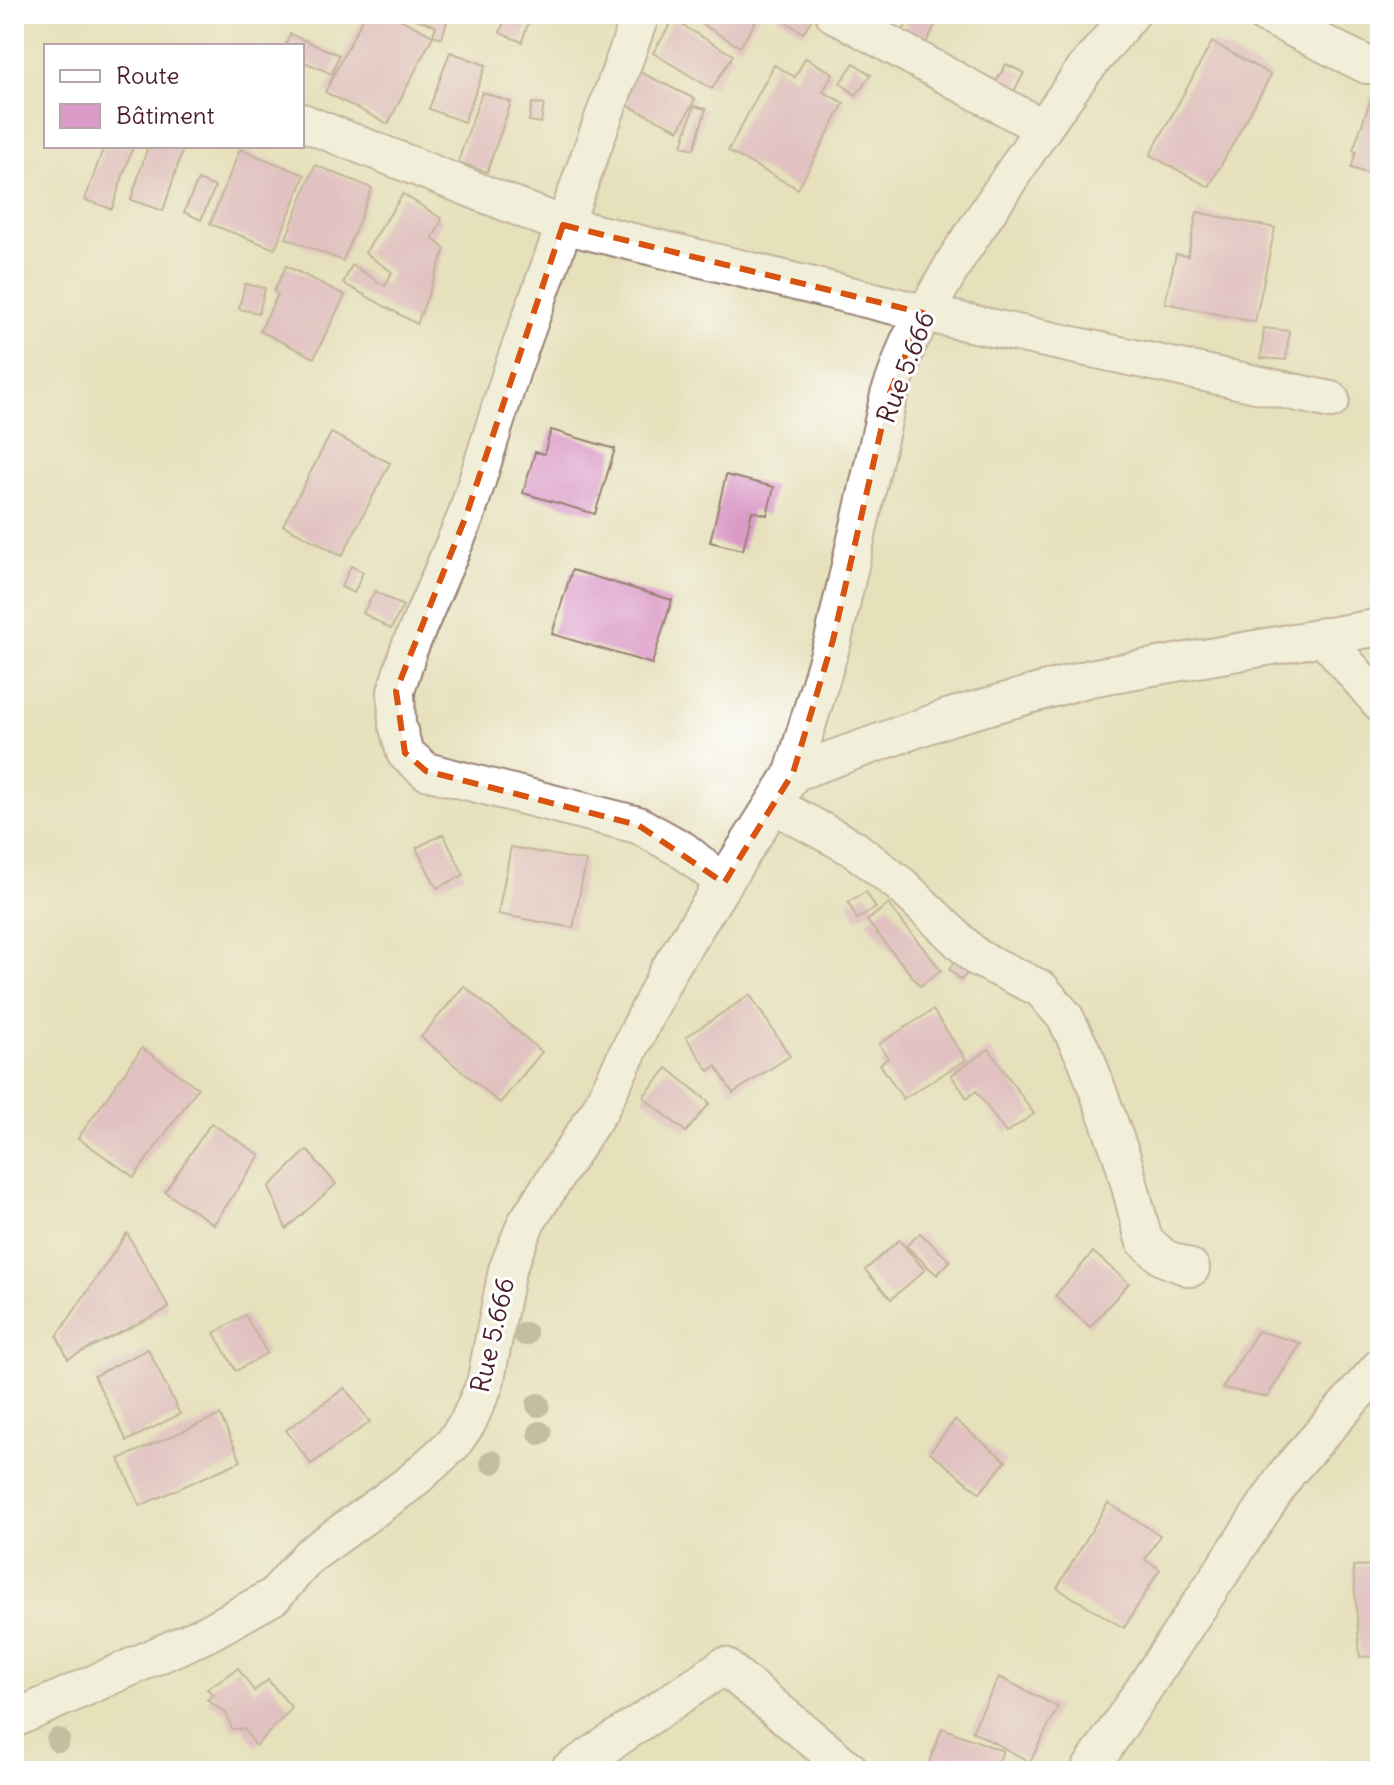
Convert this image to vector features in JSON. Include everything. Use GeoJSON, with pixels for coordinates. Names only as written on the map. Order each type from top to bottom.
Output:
{"type":"FeatureCollection","features":[{"type":"Feature","properties":{"kind":"street"},"geometry":{"type":"LineString","coordinates":[[641,14],[563,225],[466,516],[409,649],[396,691],[397,724],[405,753],[426,771],[638,825],[683,850],[724,883]]}},
{"type":"Feature","properties":{"kind":"street"},"geometry":{"type":"LineString","coordinates":[[834,14],[1043,128]]}},
{"type":"Feature","properties":{"kind":"street","name":"Rue 5.666"},"geometry":{"type":"LineString","coordinates":[[14,1719],[208,1633],[274,1596],[309,1556],[410,1483],[452,1445],[468,1422],[485,1384],[507,1270],[526,1223],[600,1109],[668,971],[793,773],[833,640],[889,395],[923,313],[1043,128],[1081,74],[1131,14]]}},
{"type":"Feature","properties":{"kind":"street"},"geometry":{"type":"LineString","coordinates":[[1264,14],[1367,65]]}},
{"type":"Feature","properties":{"kind":"street"},"geometry":{"type":"LineString","coordinates":[[304,123],[563,225],[923,313],[1331,400]]}},
{"type":"Feature","properties":{"kind":"street"},"geometry":{"type":"LineString","coordinates":[[793,773],[950,717],[1090,678],[1380,627]]}},
{"type":"Feature","properties":{"kind":"street"},"geometry":{"type":"LineString","coordinates":[[1323,636],[1380,703]]}},
{"type":"Feature","properties":{"kind":"street"},"geometry":{"type":"LineString","coordinates":[[774,805],[853,848],[901,885],[976,957],[1041,989],[1065,1017],[1087,1061],[1123,1160],[1144,1240],[1164,1258],[1191,1268]]}},
{"type":"Feature","properties":{"kind":"street"},"geometry":{"type":"LineString","coordinates":[[1089,1771],[1288,1472],[1380,1367]]}},
{"type":"Feature","properties":{"kind":"street"},"geometry":{"type":"LineString","coordinates":[[568,1771],[724,1666],[851,1771]]}},
{"type":"Feature","properties":{"kind":"highlighted area"},"geometry":{"type":"Polygon","coordinates":[[[563,225],[923,313],[889,395],[833,640],[793,773],[724,883],[638,825],[426,771],[405,753],[396,691],[466,516],[563,225]]]}},
{"type":"Feature","properties":{"kind":"building"},"geometry":{"type":"Polygon","coordinates":[[[365,14],[390,14],[433,36],[388,124],[325,92],[365,14]]]}},
{"type":"Feature","properties":{"kind":"building"},"geometry":{"type":"Polygon","coordinates":[[[411,14],[449,14],[442,38],[433,35],[436,26],[410,17],[411,14]]]}},
{"type":"Feature","properties":{"kind":"building"},"geometry":{"type":"Polygon","coordinates":[[[507,14],[531,14],[522,42],[500,33],[507,14]]]}},
{"type":"Feature","properties":{"kind":"building"},"geometry":{"type":"Polygon","coordinates":[[[708,14],[760,14],[740,47],[702,24],[708,14]]]}},
{"type":"Feature","properties":{"kind":"building"},"geometry":{"type":"Polygon","coordinates":[[[774,14],[811,14],[814,16],[803,33],[774,14]]]}},
{"type":"Feature","properties":{"kind":"building"},"geometry":{"type":"Polygon","coordinates":[[[912,14],[941,14],[926,43],[903,31],[912,14]]]}},
{"type":"Feature","properties":{"kind":"building"},"geometry":{"type":"Polygon","coordinates":[[[673,20],[733,55],[712,89],[653,53],[673,20]]]}},
{"type":"Feature","properties":{"kind":"building"},"geometry":{"type":"Polygon","coordinates":[[[290,34],[339,55],[332,74],[304,62],[304,44],[286,44],[290,34]]]}},
{"type":"Feature","properties":{"kind":"building"},"geometry":{"type":"Polygon","coordinates":[[[1212,42],[1271,75],[1209,187],[1150,155],[1212,42]]]}},
{"type":"Feature","properties":{"kind":"building"},"geometry":{"type":"Polygon","coordinates":[[[450,52],[486,65],[464,122],[429,109],[450,52]]]}},
{"type":"Feature","properties":{"kind":"building"},"geometry":{"type":"Polygon","coordinates":[[[805,58],[833,73],[823,92],[844,103],[798,189],[728,151],[774,65],[795,77],[805,58]]]}},
{"type":"Feature","properties":{"kind":"building"},"geometry":{"type":"Polygon","coordinates":[[[854,63],[871,75],[856,95],[840,83],[854,63]]]}},
{"type":"Feature","properties":{"kind":"building"},"geometry":{"type":"Polygon","coordinates":[[[1006,64],[1024,73],[1010,98],[992,89],[1006,64]]]}},
{"type":"Feature","properties":{"kind":"building"},"geometry":{"type":"Polygon","coordinates":[[[636,70],[695,99],[679,130],[620,102],[636,70]]]}},
{"type":"Feature","properties":{"kind":"building"},"geometry":{"type":"Polygon","coordinates":[[[1380,73],[1380,177],[1351,168],[1356,152],[1353,150],[1380,73]]]}},
{"type":"Feature","properties":{"kind":"building"},"geometry":{"type":"Polygon","coordinates":[[[482,92],[511,102],[487,172],[458,162],[482,92]]]}},
{"type":"Feature","properties":{"kind":"building"},"geometry":{"type":"Polygon","coordinates":[[[532,103],[544,104],[541,123],[529,121],[532,103]]]}},
{"type":"Feature","properties":{"kind":"building"},"geometry":{"type":"Polygon","coordinates":[[[694,106],[706,109],[694,149],[682,146],[694,106]]]}},
{"type":"Feature","properties":{"kind":"building"},"geometry":{"type":"Polygon","coordinates":[[[103,148],[132,148],[112,209],[85,200],[103,148]]]}},
{"type":"Feature","properties":{"kind":"building"},"geometry":{"type":"Polygon","coordinates":[[[147,148],[183,148],[163,211],[131,200],[147,148]]]}},
{"type":"Feature","properties":{"kind":"building"},"geometry":{"type":"Polygon","coordinates":[[[240,149],[305,175],[275,249],[210,224],[240,149]]]}},
{"type":"Feature","properties":{"kind":"building"},"geometry":{"type":"Polygon","coordinates":[[[315,165],[372,188],[343,261],[286,238],[315,165]]]}},
{"type":"Feature","properties":{"kind":"building"},"geometry":{"type":"Polygon","coordinates":[[[198,180],[215,187],[201,220],[184,212],[198,180]]]}},
{"type":"Feature","properties":{"kind":"building"},"geometry":{"type":"Polygon","coordinates":[[[403,194],[442,219],[433,239],[445,249],[417,324],[343,283],[352,265],[385,286],[392,272],[365,253],[403,194]]]}},
{"type":"Feature","properties":{"kind":"building"},"geometry":{"type":"Polygon","coordinates":[[[1197,212],[1275,228],[1255,322],[1165,303],[1176,254],[1188,256],[1197,212]]]}},
{"type":"Feature","properties":{"kind":"building"},"geometry":{"type":"Polygon","coordinates":[[[286,266],[345,295],[314,358],[260,331],[278,294],[274,291],[286,266]]]}},
{"type":"Feature","properties":{"kind":"building"},"geometry":{"type":"Polygon","coordinates":[[[245,284],[265,288],[259,313],[239,309],[245,284]]]}},
{"type":"Feature","properties":{"kind":"building"},"geometry":{"type":"Polygon","coordinates":[[[1264,328],[1289,331],[1286,360],[1261,358],[1264,328]]]}},
{"type":"Feature","properties":{"kind":"building"},"geometry":{"type":"Polygon","coordinates":[[[551,430],[615,449],[595,514],[523,493],[535,452],[544,454],[551,430]]]}},
{"type":"Feature","properties":{"kind":"building"},"geometry":{"type":"Polygon","coordinates":[[[331,433],[390,463],[342,556],[283,525],[331,433]]]}},
{"type":"Feature","properties":{"kind":"building"},"geometry":{"type":"Polygon","coordinates":[[[726,475],[774,487],[767,515],[752,511],[743,550],[710,542],[726,475]]]}},
{"type":"Feature","properties":{"kind":"building"},"geometry":{"type":"Polygon","coordinates":[[[351,566],[363,572],[354,593],[341,587],[351,566]]]}},
{"type":"Feature","properties":{"kind":"building"},"geometry":{"type":"Polygon","coordinates":[[[572,570],[672,600],[652,664],[552,634],[572,570]]]}},
{"type":"Feature","properties":{"kind":"building"},"geometry":{"type":"Polygon","coordinates":[[[375,591],[403,606],[391,629],[363,613],[375,591]]]}},
{"type":"Feature","properties":{"kind":"building"},"geometry":{"type":"Polygon","coordinates":[[[443,834],[464,875],[437,888],[416,848],[443,834]]]}},
{"type":"Feature","properties":{"kind":"building"},"geometry":{"type":"Polygon","coordinates":[[[511,847],[586,861],[573,928],[498,914],[511,847]]]}},
{"type":"Feature","properties":{"kind":"building"},"geometry":{"type":"Polygon","coordinates":[[[866,892],[876,908],[857,919],[848,902],[866,892]]]}},
{"type":"Feature","properties":{"kind":"building"},"geometry":{"type":"Polygon","coordinates":[[[888,904],[941,970],[920,986],[867,921],[888,904]]]}},
{"type":"Feature","properties":{"kind":"building"},"geometry":{"type":"Polygon","coordinates":[[[961,955],[973,967],[961,980],[949,969],[961,955]]]}},
{"type":"Feature","properties":{"kind":"building"},"geometry":{"type":"Polygon","coordinates":[[[464,986],[542,1052],[500,1103],[421,1037],[464,986]]]}},
{"type":"Feature","properties":{"kind":"building"},"geometry":{"type":"Polygon","coordinates":[[[750,995],[790,1056],[733,1093],[716,1066],[709,1071],[686,1037],[750,995]]]}},
{"type":"Feature","properties":{"kind":"building"},"geometry":{"type":"Polygon","coordinates":[[[933,1010],[966,1060],[903,1099],[880,1064],[888,1058],[879,1044],[933,1010]]]}},
{"type":"Feature","properties":{"kind":"building"},"geometry":{"type":"Polygon","coordinates":[[[142,1048],[198,1088],[134,1177],[78,1138],[142,1048]]]}},
{"type":"Feature","properties":{"kind":"building"},"geometry":{"type":"Polygon","coordinates":[[[989,1049],[1034,1114],[1006,1133],[976,1091],[967,1098],[951,1075],[989,1049]]]}},
{"type":"Feature","properties":{"kind":"building"},"geometry":{"type":"Polygon","coordinates":[[[667,1068],[710,1103],[686,1132],[643,1097],[667,1068]]]}},
{"type":"Feature","properties":{"kind":"building"},"geometry":{"type":"Polygon","coordinates":[[[211,1123],[260,1155],[214,1224],[165,1192],[211,1123]]]}},
{"type":"Feature","properties":{"kind":"building"},"geometry":{"type":"Polygon","coordinates":[[[307,1150],[336,1184],[286,1229],[269,1187],[307,1150]]]}},
{"type":"Feature","properties":{"kind":"building"},"geometry":{"type":"Polygon","coordinates":[[[127,1233],[169,1308],[68,1359],[57,1336],[127,1233]]]}},
{"type":"Feature","properties":{"kind":"building"},"geometry":{"type":"Polygon","coordinates":[[[920,1233],[950,1261],[937,1275],[906,1246],[920,1233]]]}},
{"type":"Feature","properties":{"kind":"building"},"geometry":{"type":"Polygon","coordinates":[[[899,1240],[925,1270],[891,1299],[865,1270],[899,1240]]]}},
{"type":"Feature","properties":{"kind":"building"},"geometry":{"type":"Polygon","coordinates":[[[1093,1252],[1129,1283],[1090,1327],[1055,1296],[1093,1252]]]}},
{"type":"Feature","properties":{"kind":"building"},"geometry":{"type":"Polygon","coordinates":[[[245,1315],[267,1353],[236,1371],[214,1333],[245,1315]]]}},
{"type":"Feature","properties":{"kind":"building"},"geometry":{"type":"Polygon","coordinates":[[[1258,1331],[1301,1343],[1267,1397],[1222,1388],[1258,1331]]]}},
{"type":"Feature","properties":{"kind":"building"},"geometry":{"type":"Polygon","coordinates":[[[148,1349],[180,1414],[127,1441],[94,1376],[148,1349]]]}},
{"type":"Feature","properties":{"kind":"building"},"geometry":{"type":"Polygon","coordinates":[[[345,1388],[370,1422],[311,1464],[286,1430],[345,1388]]]}},
{"type":"Feature","properties":{"kind":"building"},"geometry":{"type":"Polygon","coordinates":[[[220,1415],[241,1461],[140,1506],[119,1459],[220,1415]]]}},
{"type":"Feature","properties":{"kind":"building"},"geometry":{"type":"Polygon","coordinates":[[[955,1420],[1006,1461],[980,1493],[930,1452],[955,1420]]]}},
{"type":"Feature","properties":{"kind":"building"},"geometry":{"type":"Polygon","coordinates":[[[1108,1503],[1160,1535],[1145,1560],[1160,1569],[1124,1628],[1057,1588],[1108,1503]]]}},
{"type":"Feature","properties":{"kind":"building"},"geometry":{"type":"Polygon","coordinates":[[[1380,1565],[1380,1656],[1360,1657],[1353,1566],[1380,1565]]]}},
{"type":"Feature","properties":{"kind":"building"},"geometry":{"type":"Polygon","coordinates":[[[238,1668],[254,1691],[268,1680],[292,1708],[256,1746],[244,1729],[232,1729],[226,1713],[207,1700],[214,1695],[207,1689],[238,1668]]]}},
{"type":"Feature","properties":{"kind":"building"},"geometry":{"type":"Polygon","coordinates":[[[999,1677],[1058,1707],[1030,1762],[972,1731],[999,1677]]]}},
{"type":"Feature","properties":{"kind":"building"},"geometry":{"type":"Polygon","coordinates":[[[942,1728],[1003,1751],[995,1771],[926,1771],[942,1728]]]}}]}
